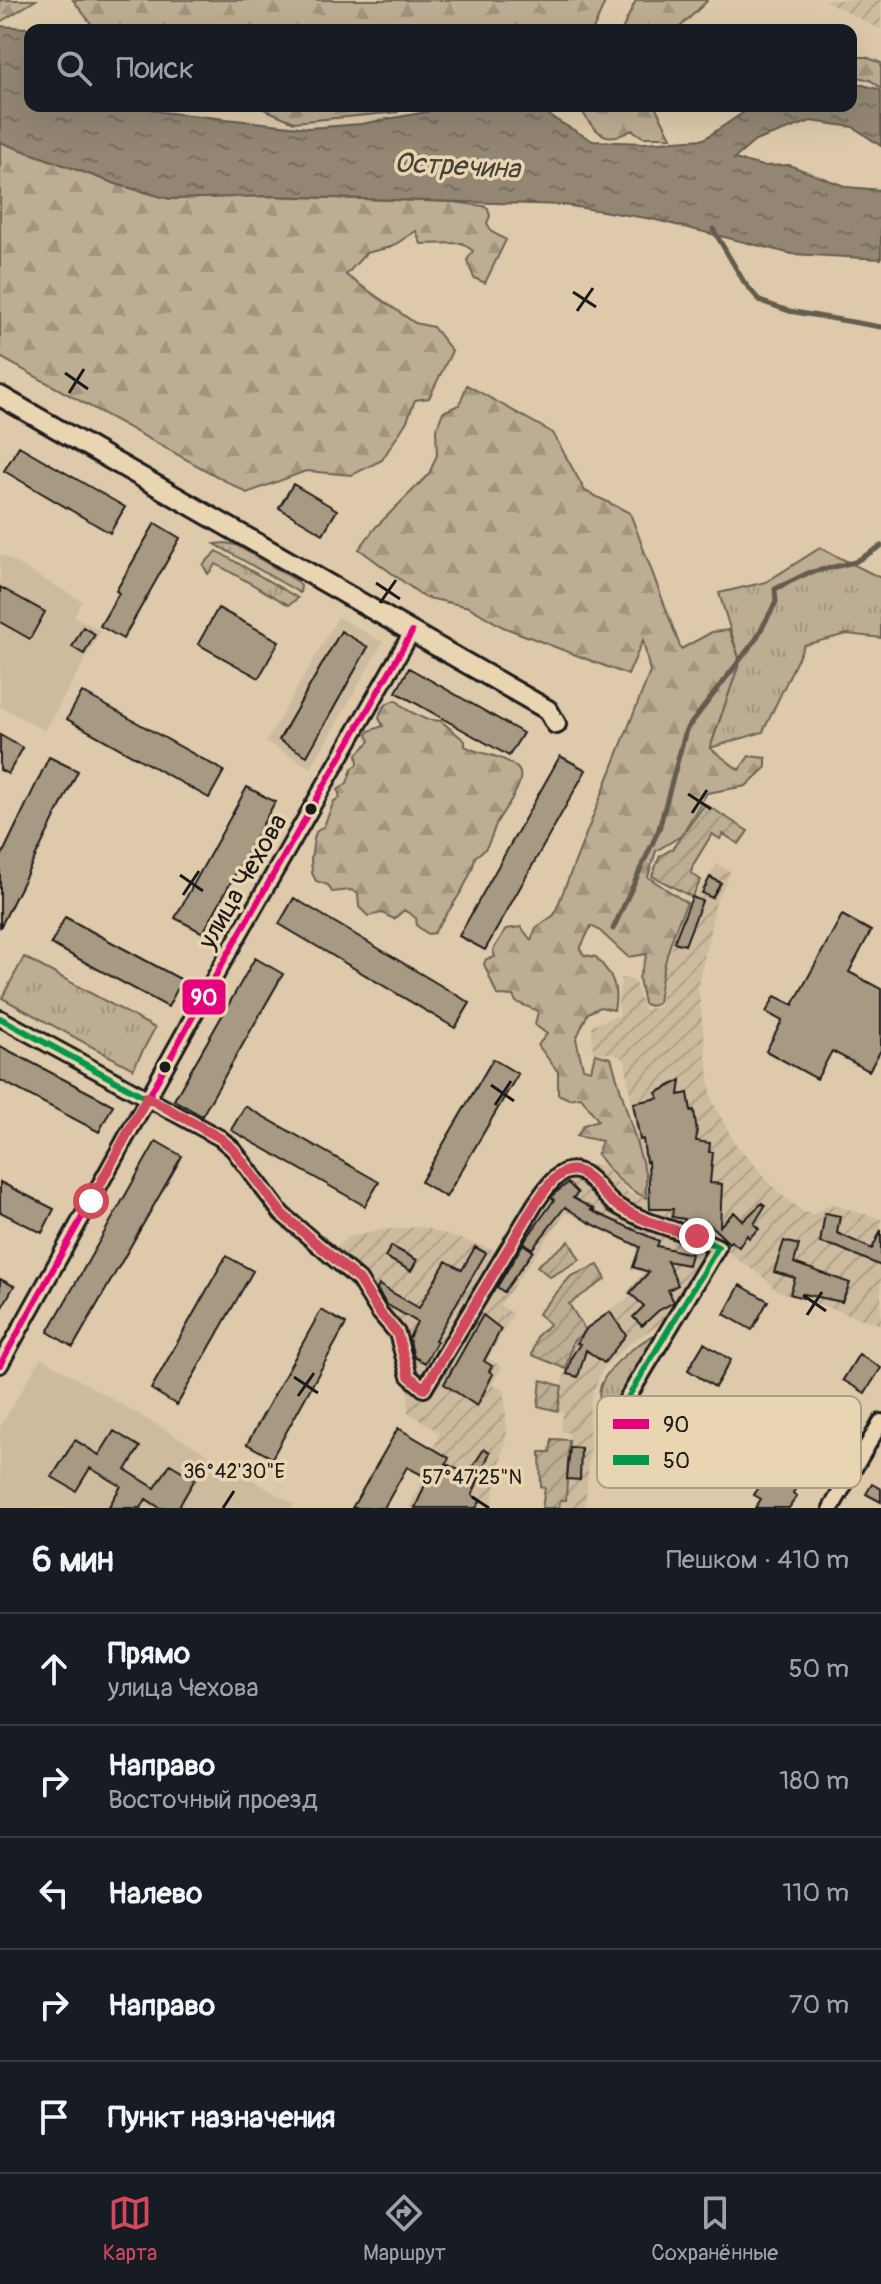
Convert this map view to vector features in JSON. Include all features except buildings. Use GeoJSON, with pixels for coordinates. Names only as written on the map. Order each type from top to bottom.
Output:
{"type":"FeatureCollection","features":[{"type":"Feature","properties":{"kind":"street"},"geometry":{"type":"LineString","coordinates":[[0,396],[548,710],[556,724]]}},
{"type":"Feature","properties":{"kind":"street","name":"улица Чехова"},"geometry":{"type":"LineString","coordinates":[[0,1365],[147,1097],[412,632]]}},
{"type":"Feature","properties":{"kind":"street"},"geometry":{"type":"LineString","coordinates":[[0,1018],[220,1138],[233,1149],[282,1214],[359,1280],[397,1333],[409,1376],[424,1389],[535,1204],[551,1182],[564,1172],[576,1171],[587,1177],[614,1203],[645,1220],[697,1236],[718,1247],[629,1396]]}},
{"type":"Feature","properties":{"kind":"street"},"geometry":{"type":"LineString","coordinates":[[861,1456],[881,1422]]}},
{"type":"Feature","properties":{"kind":"street"},"geometry":{"type":"LineString","coordinates":[[831,1508],[843,1488]]}},
{"type":"Feature","properties":{"kind":"shaded area"},"geometry":{"type":"Polygon","coordinates":[[[824,0],[881,0],[881,30],[824,0]]]}},
{"type":"Feature","properties":{"kind":"shaded area"},"geometry":{"type":"Polygon","coordinates":[[[0,554],[82,601],[74,616],[101,631],[45,731],[0,706],[0,554]]]}},
{"type":"Feature","properties":{"kind":"shaded area"},"geometry":{"type":"Polygon","coordinates":[[[338,617],[383,642],[311,768],[266,742],[338,617]]]}},
{"type":"Feature","properties":{"kind":"shaded area"},"geometry":{"type":"Polygon","coordinates":[[[717,864],[731,872],[716,902],[698,987],[712,1101],[735,1143],[778,1192],[804,1212],[813,1214],[831,1204],[881,1219],[881,1325],[776,1290],[711,1240],[672,1317],[630,1343],[604,1367],[592,1394],[585,1508],[559,1508],[559,1500],[566,1499],[569,1433],[561,1431],[563,1412],[558,1411],[558,1400],[573,1341],[585,1331],[584,1328],[629,1297],[627,1293],[643,1273],[631,1269],[637,1248],[566,1212],[500,1305],[513,1314],[488,1358],[502,1367],[492,1385],[504,1388],[507,1432],[491,1508],[409,1508],[426,1472],[439,1433],[408,1412],[409,1359],[399,1350],[402,1327],[368,1301],[336,1248],[346,1238],[377,1230],[423,1227],[498,1251],[549,1177],[564,1164],[602,1165],[629,1193],[647,1200],[648,1173],[636,1136],[625,1060],[611,1053],[593,1053],[592,1025],[620,1015],[621,978],[634,980],[644,1009],[660,1007],[663,975],[681,917],[717,864]]]}},
{"type":"Feature","properties":{"kind":"shaded area"},"geometry":{"type":"Polygon","coordinates":[[[41,1358],[294,1504],[292,1508],[0,1508],[0,1427],[41,1358]]]}},
{"type":"Feature","properties":{"kind":"green space"},"geometry":{"type":"Polygon","coordinates":[[[0,0],[36,0],[0,22],[0,0]]]}},
{"type":"Feature","properties":{"kind":"green space"},"geometry":{"type":"Polygon","coordinates":[[[73,0],[606,0],[596,24],[91,24],[73,0]]]}},
{"type":"Feature","properties":{"kind":"green space"},"geometry":{"type":"Polygon","coordinates":[[[636,0],[707,0],[683,24],[625,24],[636,0]]]}},
{"type":"Feature","properties":{"kind":"green space"},"geometry":{"type":"Polygon","coordinates":[[[857,57],[881,63],[881,88],[870,80],[857,77],[857,57]]]}},
{"type":"Feature","properties":{"kind":"green space"},"geometry":{"type":"Polygon","coordinates":[[[271,112],[398,112],[294,122],[271,112]]]}},
{"type":"Feature","properties":{"kind":"green space"},"geometry":{"type":"Polygon","coordinates":[[[658,112],[671,137],[643,137],[632,130],[610,137],[598,132],[583,113],[658,112]]]}},
{"type":"Feature","properties":{"kind":"green space"},"geometry":{"type":"Polygon","coordinates":[[[0,142],[119,185],[170,199],[268,196],[453,202],[483,206],[488,209],[490,216],[487,223],[492,232],[506,240],[485,283],[474,278],[467,260],[473,251],[462,243],[421,244],[416,231],[391,247],[366,253],[346,275],[415,323],[433,327],[452,351],[429,398],[415,400],[407,421],[382,460],[352,475],[306,471],[247,493],[0,357],[0,142]]]}},
{"type":"Feature","properties":{"kind":"green space"},"geometry":{"type":"Polygon","coordinates":[[[467,385],[553,433],[585,491],[630,513],[681,649],[712,632],[729,630],[740,661],[710,748],[739,770],[749,756],[766,758],[766,767],[746,786],[707,793],[681,836],[656,851],[648,877],[687,903],[668,952],[658,1003],[651,1006],[644,1004],[639,978],[647,954],[628,957],[591,926],[580,949],[584,955],[596,957],[602,963],[613,981],[616,994],[614,1010],[600,1007],[588,1013],[576,1039],[583,1068],[591,1070],[595,1054],[611,1058],[646,1175],[646,1198],[625,1185],[602,1161],[597,1154],[602,1141],[577,1136],[584,1125],[598,1120],[581,1097],[569,1099],[558,1094],[558,1072],[538,1045],[547,1034],[535,1025],[538,1011],[516,1002],[513,996],[497,995],[484,964],[486,959],[495,957],[493,950],[506,929],[521,927],[531,940],[536,928],[554,915],[650,672],[643,640],[628,675],[503,627],[469,607],[424,597],[359,549],[375,528],[429,474],[437,455],[436,430],[443,412],[459,405],[467,385]]]}},
{"type":"Feature","properties":{"kind":"green space"},"geometry":{"type":"Polygon","coordinates":[[[215,544],[236,545],[297,581],[301,586],[300,593],[215,544]]]}},
{"type":"Feature","properties":{"kind":"green space"},"geometry":{"type":"Polygon","coordinates":[[[820,548],[881,578],[881,638],[847,634],[804,645],[763,732],[710,748],[740,661],[719,593],[766,582],[820,548]]]}},
{"type":"Feature","properties":{"kind":"green space"},"geometry":{"type":"Polygon","coordinates":[[[217,551],[298,598],[289,605],[216,564],[208,574],[203,565],[217,551]]]}},
{"type":"Feature","properties":{"kind":"green space"},"geometry":{"type":"Polygon","coordinates":[[[396,700],[425,719],[441,721],[465,741],[465,746],[513,764],[520,774],[514,795],[498,820],[487,846],[475,857],[464,886],[434,933],[428,934],[417,926],[416,918],[404,910],[394,919],[382,913],[368,916],[359,907],[358,894],[351,890],[332,892],[328,885],[316,881],[312,873],[316,832],[324,826],[334,801],[340,798],[338,790],[347,783],[352,769],[358,764],[357,754],[370,741],[369,731],[383,726],[379,718],[383,708],[396,700]]]}},
{"type":"Feature","properties":{"kind":"green space"},"geometry":{"type":"Polygon","coordinates":[[[705,804],[748,831],[739,844],[723,834],[720,839],[712,834],[693,865],[691,873],[701,880],[692,897],[652,876],[660,856],[672,849],[705,804]]]}},
{"type":"Feature","properties":{"kind":"green space"},"geometry":{"type":"Polygon","coordinates":[[[24,957],[155,1028],[133,1069],[2,998],[24,957]]]}},
{"type":"Feature","properties":{"kind":"green space"},"geometry":{"type":"Polygon","coordinates":[[[569,1241],[580,1260],[550,1277],[537,1266],[569,1241]]]}},
{"type":"Feature","properties":{"kind":"green space"},"geometry":{"type":"Polygon","coordinates":[[[598,1265],[606,1279],[569,1304],[586,1331],[573,1341],[566,1369],[532,1355],[537,1336],[550,1324],[538,1314],[571,1276],[598,1265]]]}},
{"type":"Feature","properties":{"kind":"green space"},"geometry":{"type":"Polygon","coordinates":[[[663,1331],[624,1396],[600,1396],[602,1383],[609,1372],[630,1351],[663,1331]]]}},
{"type":"Feature","properties":{"kind":"green space"},"geometry":{"type":"Polygon","coordinates":[[[541,1380],[562,1386],[558,1411],[538,1406],[541,1380]]]}},
{"type":"Feature","properties":{"kind":"green space"},"geometry":{"type":"Polygon","coordinates":[[[552,1439],[569,1440],[566,1500],[560,1500],[559,1508],[542,1508],[545,1488],[541,1487],[540,1452],[550,1452],[552,1439]]]}},
{"type":"Feature","properties":{"kind":"water","name":"Остречина"},"geometry":{"type":"Polygon","coordinates":[[[0,26],[24,28],[24,112],[162,112],[309,128],[361,124],[426,112],[546,112],[593,141],[643,143],[704,139],[744,112],[857,112],[857,84],[881,91],[881,146],[853,127],[811,121],[755,141],[734,159],[763,166],[789,165],[847,187],[881,190],[881,259],[792,254],[652,219],[564,205],[268,196],[170,199],[119,185],[0,142],[0,26]]]}},
{"type":"Feature","properties":{"kind":"waterway"},"geometry":{"type":"LineString","coordinates":[[713,229],[744,282],[760,301],[789,311],[881,327]]}},
{"type":"Feature","properties":{"kind":"waterway"},"geometry":{"type":"LineString","coordinates":[[613,929],[659,829],[686,730],[756,639],[776,602],[775,589],[808,573],[855,562],[881,546]]}},
{"type":"Feature","properties":{"kind":"transit line","name":"90"},"geometry":{"type":"LineString","coordinates":[[0,1365],[221,966],[412,632]]}},
{"type":"Feature","properties":{"kind":"transit line","name":"50"},"geometry":{"type":"LineString","coordinates":[[0,1018],[220,1138],[233,1149],[282,1214],[359,1280],[397,1333],[409,1376],[424,1389],[535,1204],[552,1181],[564,1172],[582,1173],[614,1204],[626,1211],[718,1247],[629,1396]]}},
{"type":"Feature","properties":{"kind":"route"},"geometry":{"type":"LineString","coordinates":[[91,1201],[147,1097],[162,1105],[220,1138],[233,1149],[282,1214],[359,1280],[397,1333],[409,1376],[424,1389],[535,1204],[551,1182],[564,1172],[576,1171],[587,1177],[614,1203],[645,1220],[697,1236]]}}]}
